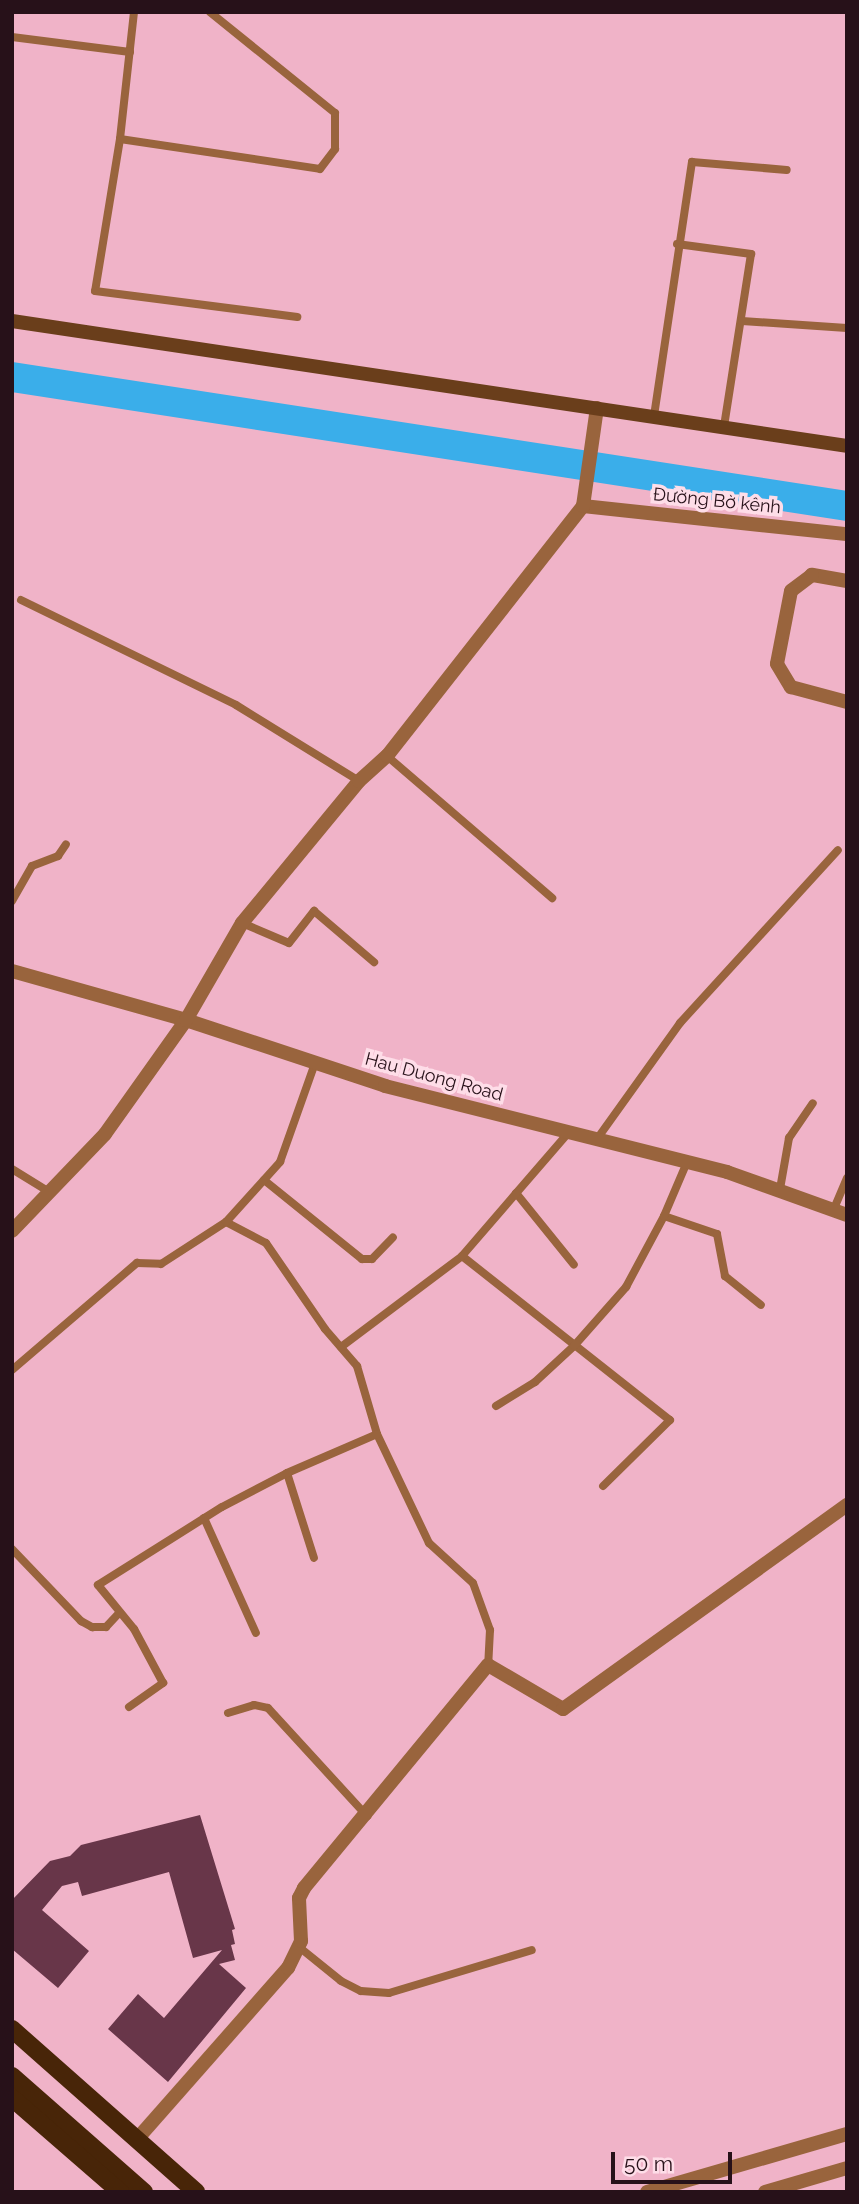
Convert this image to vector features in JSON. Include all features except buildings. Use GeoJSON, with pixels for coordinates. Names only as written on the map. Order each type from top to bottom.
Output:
{"type":"FeatureCollection","features":[{"type":"Feature","properties":{"kind":"main road"},"geometry":{"type":"LineString","coordinates":[[12,2029],[196,2192]]}},
{"type":"Feature","properties":{"kind":"main road"},"geometry":{"type":"LineString","coordinates":[[12,2076],[144,2192]]}},
{"type":"Feature","properties":{"kind":"main road"},"geometry":{"type":"LineString","coordinates":[[12,2098],[120,2192]]}},
{"type":"Feature","properties":{"kind":"street"},"geometry":{"type":"LineString","coordinates":[[12,321],[847,446]]}},
{"type":"Feature","properties":{"kind":"street"},"geometry":{"type":"LineString","coordinates":[[12,1231],[105,1134],[186,1020],[242,923],[359,781],[387,756],[583,506],[597,408]]}},
{"type":"Feature","properties":{"kind":"street","name":"Đường Bờ kênh"},"geometry":{"type":"LineString","coordinates":[[583,506],[847,534]]}},
{"type":"Feature","properties":{"kind":"street"},"geometry":{"type":"LineString","coordinates":[[847,581],[812,575],[791,591],[777,664],[791,687],[847,702]]}},
{"type":"Feature","properties":{"kind":"street","name":"Hau Duong Road"},"geometry":{"type":"LineString","coordinates":[[12,971],[186,1020],[385,1086],[687,1162],[780,1189],[840,1213]]}},
{"type":"Feature","properties":{"kind":"street"},"geometry":{"type":"LineString","coordinates":[[138,2138],[288,1968],[299,1947],[299,1898],[488,1665],[562,1709],[847,1505]]}},
{"type":"Feature","properties":{"kind":"street"},"geometry":{"type":"LineString","coordinates":[[647,2192],[847,2134]]}},
{"type":"Feature","properties":{"kind":"street"},"geometry":{"type":"LineString","coordinates":[[765,2192],[802,2186],[847,2168]]}},
{"type":"Feature","properties":{"kind":"lane"},"geometry":{"type":"LineString","coordinates":[[134,12],[120,139],[94,291],[297,317]]}},
{"type":"Feature","properties":{"kind":"lane"},"geometry":{"type":"LineString","coordinates":[[120,139],[320,169],[335,149],[335,113],[210,12]]}},
{"type":"Feature","properties":{"kind":"lane"},"geometry":{"type":"LineString","coordinates":[[12,37],[130,52]]}},
{"type":"Feature","properties":{"kind":"lane"},"geometry":{"type":"LineString","coordinates":[[654,416],[677,244],[692,162],[787,170]]}},
{"type":"Feature","properties":{"kind":"lane"},"geometry":{"type":"LineString","coordinates":[[677,244],[751,254],[724,426]]}},
{"type":"Feature","properties":{"kind":"lane"},"geometry":{"type":"LineString","coordinates":[[742,321],[847,328]]}},
{"type":"Feature","properties":{"kind":"lane"},"geometry":{"type":"LineString","coordinates":[[20,600],[236,705],[359,781]]}},
{"type":"Feature","properties":{"kind":"lane"},"geometry":{"type":"LineString","coordinates":[[387,756],[552,898]]}},
{"type":"Feature","properties":{"kind":"lane"},"geometry":{"type":"LineString","coordinates":[[12,901],[32,866],[58,856],[66,844]]}},
{"type":"Feature","properties":{"kind":"lane"},"geometry":{"type":"LineString","coordinates":[[597,1139],[680,1023],[838,850]]}},
{"type":"Feature","properties":{"kind":"lane"},"geometry":{"type":"LineString","coordinates":[[242,923],[289,943],[314,911],[374,962]]}},
{"type":"Feature","properties":{"kind":"lane"},"geometry":{"type":"LineString","coordinates":[[12,1370],[137,1263],[161,1264],[226,1222],[280,1162],[315,1063]]}},
{"type":"Feature","properties":{"kind":"lane"},"geometry":{"type":"LineString","coordinates":[[780,1189],[789,1138],[813,1103]]}},
{"type":"Feature","properties":{"kind":"lane"},"geometry":{"type":"LineString","coordinates":[[341,1348],[462,1256],[570,1132]]}},
{"type":"Feature","properties":{"kind":"lane"},"geometry":{"type":"LineString","coordinates":[[496,1406],[535,1382],[574,1346],[626,1287],[664,1216],[687,1162]]}},
{"type":"Feature","properties":{"kind":"lane"},"geometry":{"type":"LineString","coordinates":[[12,1169],[51,1193]]}},
{"type":"Feature","properties":{"kind":"lane"},"geometry":{"type":"LineString","coordinates":[[840,1213],[847,1178]]}},
{"type":"Feature","properties":{"kind":"lane"},"geometry":{"type":"LineString","coordinates":[[264,1180],[362,1259],[372,1259],[393,1237]]}},
{"type":"Feature","properties":{"kind":"lane"},"geometry":{"type":"LineString","coordinates":[[516,1193],[574,1265]]}},
{"type":"Feature","properties":{"kind":"lane"},"geometry":{"type":"LineString","coordinates":[[664,1216],[718,1234],[725,1276],[761,1305]]}},
{"type":"Feature","properties":{"kind":"lane"},"geometry":{"type":"LineString","coordinates":[[226,1222],[267,1243],[341,1348],[357,1366],[377,1434],[429,1543],[473,1584],[490,1630],[488,1665]]}},
{"type":"Feature","properties":{"kind":"lane"},"geometry":{"type":"LineString","coordinates":[[462,1256],[670,1420],[603,1486]]}},
{"type":"Feature","properties":{"kind":"lane"},"geometry":{"type":"LineString","coordinates":[[130,1707],[163,1683],[134,1629],[98,1585],[204,1518],[287,1473],[377,1434]]}},
{"type":"Feature","properties":{"kind":"lane"},"geometry":{"type":"LineString","coordinates":[[287,1473],[314,1558]]}},
{"type":"Feature","properties":{"kind":"lane"},"geometry":{"type":"LineString","coordinates":[[204,1518],[256,1633]]}},
{"type":"Feature","properties":{"kind":"lane"},"geometry":{"type":"LineString","coordinates":[[12,1549],[81,1621],[92,1627],[106,1627],[119,1613]]}},
{"type":"Feature","properties":{"kind":"lane"},"geometry":{"type":"LineString","coordinates":[[228,1713],[254,1705],[268,1708],[367,1816]]}},
{"type":"Feature","properties":{"kind":"lane"},"geometry":{"type":"LineString","coordinates":[[299,1947],[341,1982],[361,1991],[389,1993],[532,1950]]}},
{"type":"Feature","properties":{"kind":"waterway"},"geometry":{"type":"LineString","coordinates":[[12,377],[847,506]]}}]}
